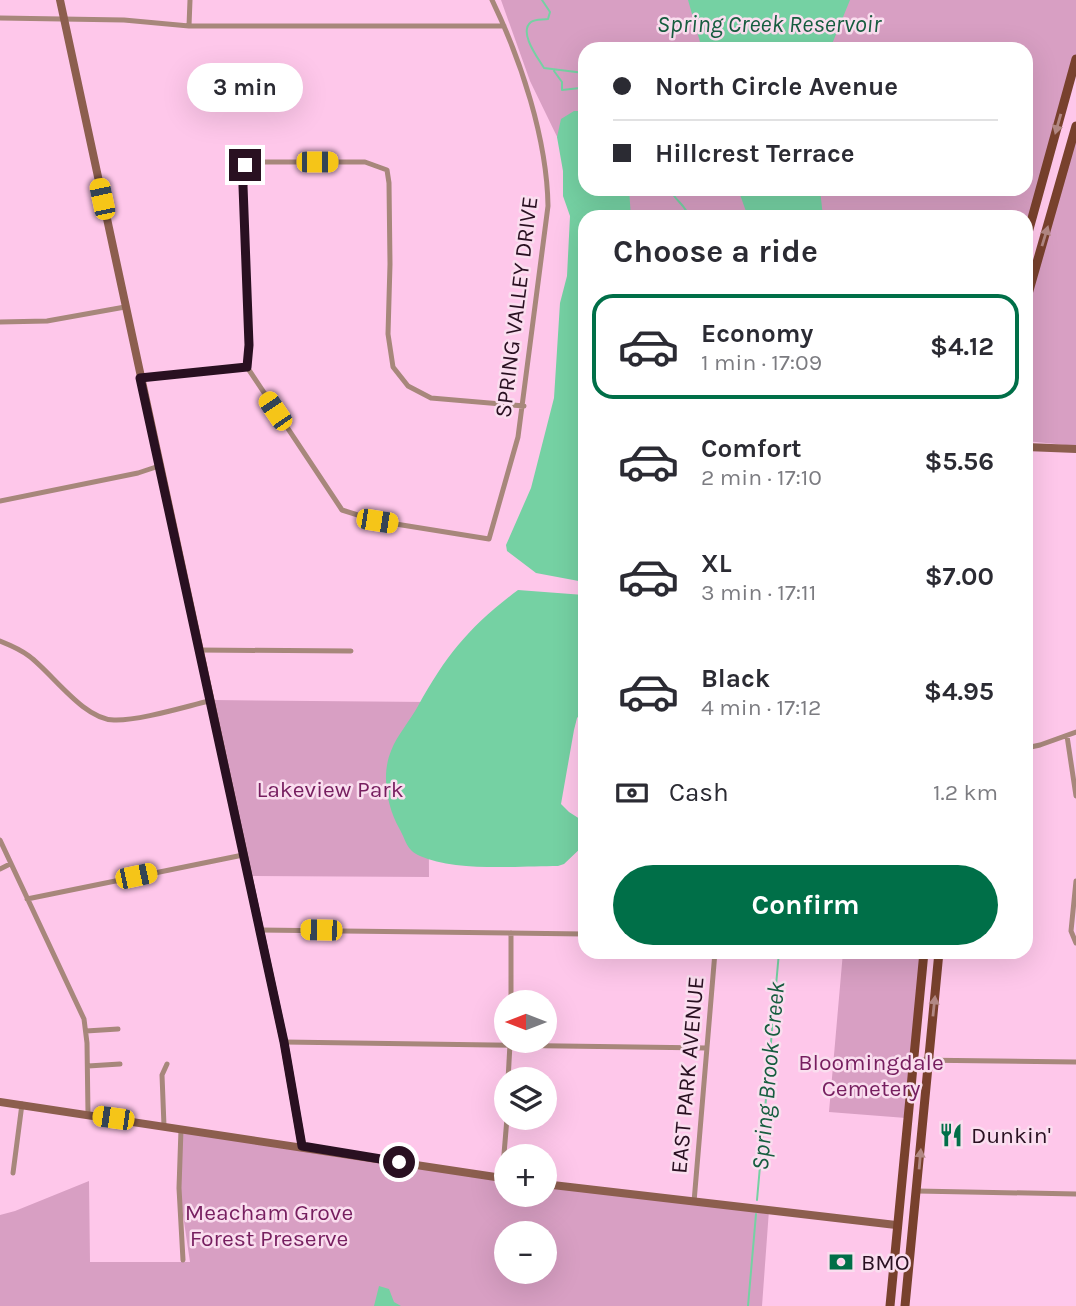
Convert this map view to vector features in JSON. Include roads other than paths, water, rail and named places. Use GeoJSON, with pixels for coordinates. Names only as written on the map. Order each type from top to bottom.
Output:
{"type":"FeatureCollection","features":[{"type":"Feature","properties":{"kind":"main road"},"geometry":{"type":"LineString","coordinates":[[1033,215],[1076,59]]}},
{"type":"Feature","properties":{"kind":"main road"},"geometry":{"type":"LineString","coordinates":[[1033,276],[1076,126]]}},
{"type":"Feature","properties":{"kind":"main road"},"geometry":{"type":"LineString","coordinates":[[890,1306],[923,959]]}},
{"type":"Feature","properties":{"kind":"main road"},"geometry":{"type":"LineString","coordinates":[[905,1306],[938,959]]}},
{"type":"Feature","properties":{"kind":"street"},"geometry":{"type":"LineString","coordinates":[[60,0],[284,1042],[302,1146]]}},
{"type":"Feature","properties":{"kind":"street"},"geometry":{"type":"LineString","coordinates":[[189,26],[190,0]]}},
{"type":"Feature","properties":{"kind":"street","name":"SPRING VALLEY DRIVE"},"geometry":{"type":"LineString","coordinates":[[247,367],[342,510],[377,521],[489,539],[510,472],[524,406],[547,228],[548,189],[541,139],[504,26],[492,0]]}},
{"type":"Feature","properties":{"kind":"street"},"geometry":{"type":"LineString","coordinates":[[0,18],[124,20],[189,26],[504,26]]}},
{"type":"Feature","properties":{"kind":"street"},"geometry":{"type":"LineString","coordinates":[[231,151],[245,165]]}},
{"type":"Feature","properties":{"kind":"street"},"geometry":{"type":"LineString","coordinates":[[245,165],[258,162],[365,162],[387,170],[389,348],[390,358],[397,372],[408,386],[421,394],[439,399],[524,406]]}},
{"type":"Feature","properties":{"kind":"street"},"geometry":{"type":"LineString","coordinates":[[140,378],[247,367],[249,345],[243,186],[245,165]]}},
{"type":"Feature","properties":{"kind":"street"},"geometry":{"type":"LineString","coordinates":[[0,322],[47,321],[125,307]]}},
{"type":"Feature","properties":{"kind":"street"},"geometry":{"type":"LineString","coordinates":[[1033,446],[1076,449]]}},
{"type":"Feature","properties":{"kind":"street"},"geometry":{"type":"LineString","coordinates":[[0,501],[138,473],[159,466]]}},
{"type":"Feature","properties":{"kind":"street"},"geometry":{"type":"LineString","coordinates":[[0,641],[29,656],[80,704],[106,719],[123,720],[209,701]]}},
{"type":"Feature","properties":{"kind":"street"},"geometry":{"type":"LineString","coordinates":[[198,650],[351,651]]}},
{"type":"Feature","properties":{"kind":"street"},"geometry":{"type":"LineString","coordinates":[[1033,746],[1076,732]]}},
{"type":"Feature","properties":{"kind":"street"},"geometry":{"type":"LineString","coordinates":[[1067,736],[1076,796]]}},
{"type":"Feature","properties":{"kind":"street"},"geometry":{"type":"LineString","coordinates":[[0,840],[78,1002],[86,1031],[88,1114]]}},
{"type":"Feature","properties":{"kind":"street"},"geometry":{"type":"LineString","coordinates":[[27,899],[243,855]]}},
{"type":"Feature","properties":{"kind":"street"},"geometry":{"type":"LineString","coordinates":[[0,869],[10,864]]}},
{"type":"Feature","properties":{"kind":"street"},"geometry":{"type":"LineString","coordinates":[[1075,945],[1071,931],[1076,881]]}},
{"type":"Feature","properties":{"kind":"street"},"geometry":{"type":"LineString","coordinates":[[259,930],[578,934]]}},
{"type":"Feature","properties":{"kind":"street"},"geometry":{"type":"LineString","coordinates":[[510,990],[511,933]]}},
{"type":"Feature","properties":{"kind":"street","name":"EAST PARK AVENUE"},"geometry":{"type":"LineString","coordinates":[[694,1202],[714,959]]}},
{"type":"Feature","properties":{"kind":"street"},"geometry":{"type":"LineString","coordinates":[[86,1031],[118,1029]]}},
{"type":"Feature","properties":{"kind":"street"},"geometry":{"type":"LineString","coordinates":[[284,1042],[494,1043]]}},
{"type":"Feature","properties":{"kind":"street"},"geometry":{"type":"LineString","coordinates":[[557,1044],[707,1048]]}},
{"type":"Feature","properties":{"kind":"street"},"geometry":{"type":"LineString","coordinates":[[914,1060],[1076,1062]]}},
{"type":"Feature","properties":{"kind":"street"},"geometry":{"type":"LineString","coordinates":[[88,1066],[121,1064]]}},
{"type":"Feature","properties":{"kind":"street"},"geometry":{"type":"LineString","coordinates":[[164,1126],[162,1075],[167,1064]]}},
{"type":"Feature","properties":{"kind":"street"},"geometry":{"type":"LineString","coordinates":[[0,1102],[494,1176]]}},
{"type":"Feature","properties":{"kind":"street"},"geometry":{"type":"LineString","coordinates":[[13,1172],[22,1104]]}},
{"type":"Feature","properties":{"kind":"street"},"geometry":{"type":"LineString","coordinates":[[181,1129],[179,1188],[183,1260]]}},
{"type":"Feature","properties":{"kind":"street"},"geometry":{"type":"LineString","coordinates":[[557,1186],[913,1227]]}},
{"type":"Feature","properties":{"kind":"street"},"geometry":{"type":"LineString","coordinates":[[917,1191],[1076,1194]]}},
{"type":"Feature","properties":{"kind":"water","name":"Spring Creek Reservoir"},"geometry":{"type":"Polygon","coordinates":[[[688,0],[850,0],[833,42],[700,42],[688,0]]]}},
{"type":"Feature","properties":{"kind":"water"},"geometry":{"type":"Polygon","coordinates":[[[578,111],[578,196],[630,196],[630,210],[578,210],[578,581],[536,573],[507,551],[506,545],[531,488],[554,398],[560,303],[567,276],[570,216],[563,196],[563,171],[557,137],[561,119],[578,111]]]}},
{"type":"Feature","properties":{"kind":"water"},"geometry":{"type":"Polygon","coordinates":[[[740,196],[821,196],[822,210],[746,210],[740,196]]]}},
{"type":"Feature","properties":{"kind":"water"},"geometry":{"type":"Polygon","coordinates":[[[518,590],[578,595],[578,717],[561,804],[578,818],[578,851],[558,866],[469,866],[420,856],[407,844],[389,800],[386,770],[397,739],[439,671],[461,642],[486,616],[518,590]]]}},
{"type":"Feature","properties":{"kind":"water"},"geometry":{"type":"Polygon","coordinates":[[[379,1286],[389,1289],[394,1302],[401,1306],[374,1306],[379,1286]]]}},
{"type":"Feature","properties":{"kind":"waterway","name":"Spring Brook Creek"},"geometry":{"type":"LineString","coordinates":[[542,0],[550,12],[548,19],[531,22],[527,32],[534,52],[544,68],[578,72]]}},
{"type":"Feature","properties":{"kind":"waterway"},"geometry":{"type":"LineString","coordinates":[[554,71],[562,82],[562,90],[578,88]]}},
{"type":"Feature","properties":{"kind":"waterway","name":"Spring Brook Creek"},"geometry":{"type":"LineString","coordinates":[[674,196],[686,210]]}},
{"type":"Feature","properties":{"kind":"waterway","name":"Spring Brook Creek"},"geometry":{"type":"LineString","coordinates":[[757,1200],[778,959]]}},
{"type":"Feature","properties":{"kind":"waterway","name":"Spring Brook Creek"},"geometry":{"type":"LineString","coordinates":[[748,1306],[756,1214]]}},
{"type":"Feature","properties":{"kind":"place","name":"Dunkin'"},"geometry":{"type":"Point","coordinates":[951,1135]}},
{"type":"Feature","properties":{"kind":"place","name":"BMO"},"geometry":{"type":"Point","coordinates":[841,1262]}},
{"type":"Feature","properties":{"kind":"park label","name":"Lakeview Park"},"geometry":{"type":"Point","coordinates":[330,789]}},
{"type":"Feature","properties":{"kind":"park label","name":"Bloomingdale Cemetery"},"geometry":{"type":"Point","coordinates":[871,1075]}},
{"type":"Feature","properties":{"kind":"park label","name":"Meacham Grove Forest Preserve"},"geometry":{"type":"Point","coordinates":[269,1225]}}]}
